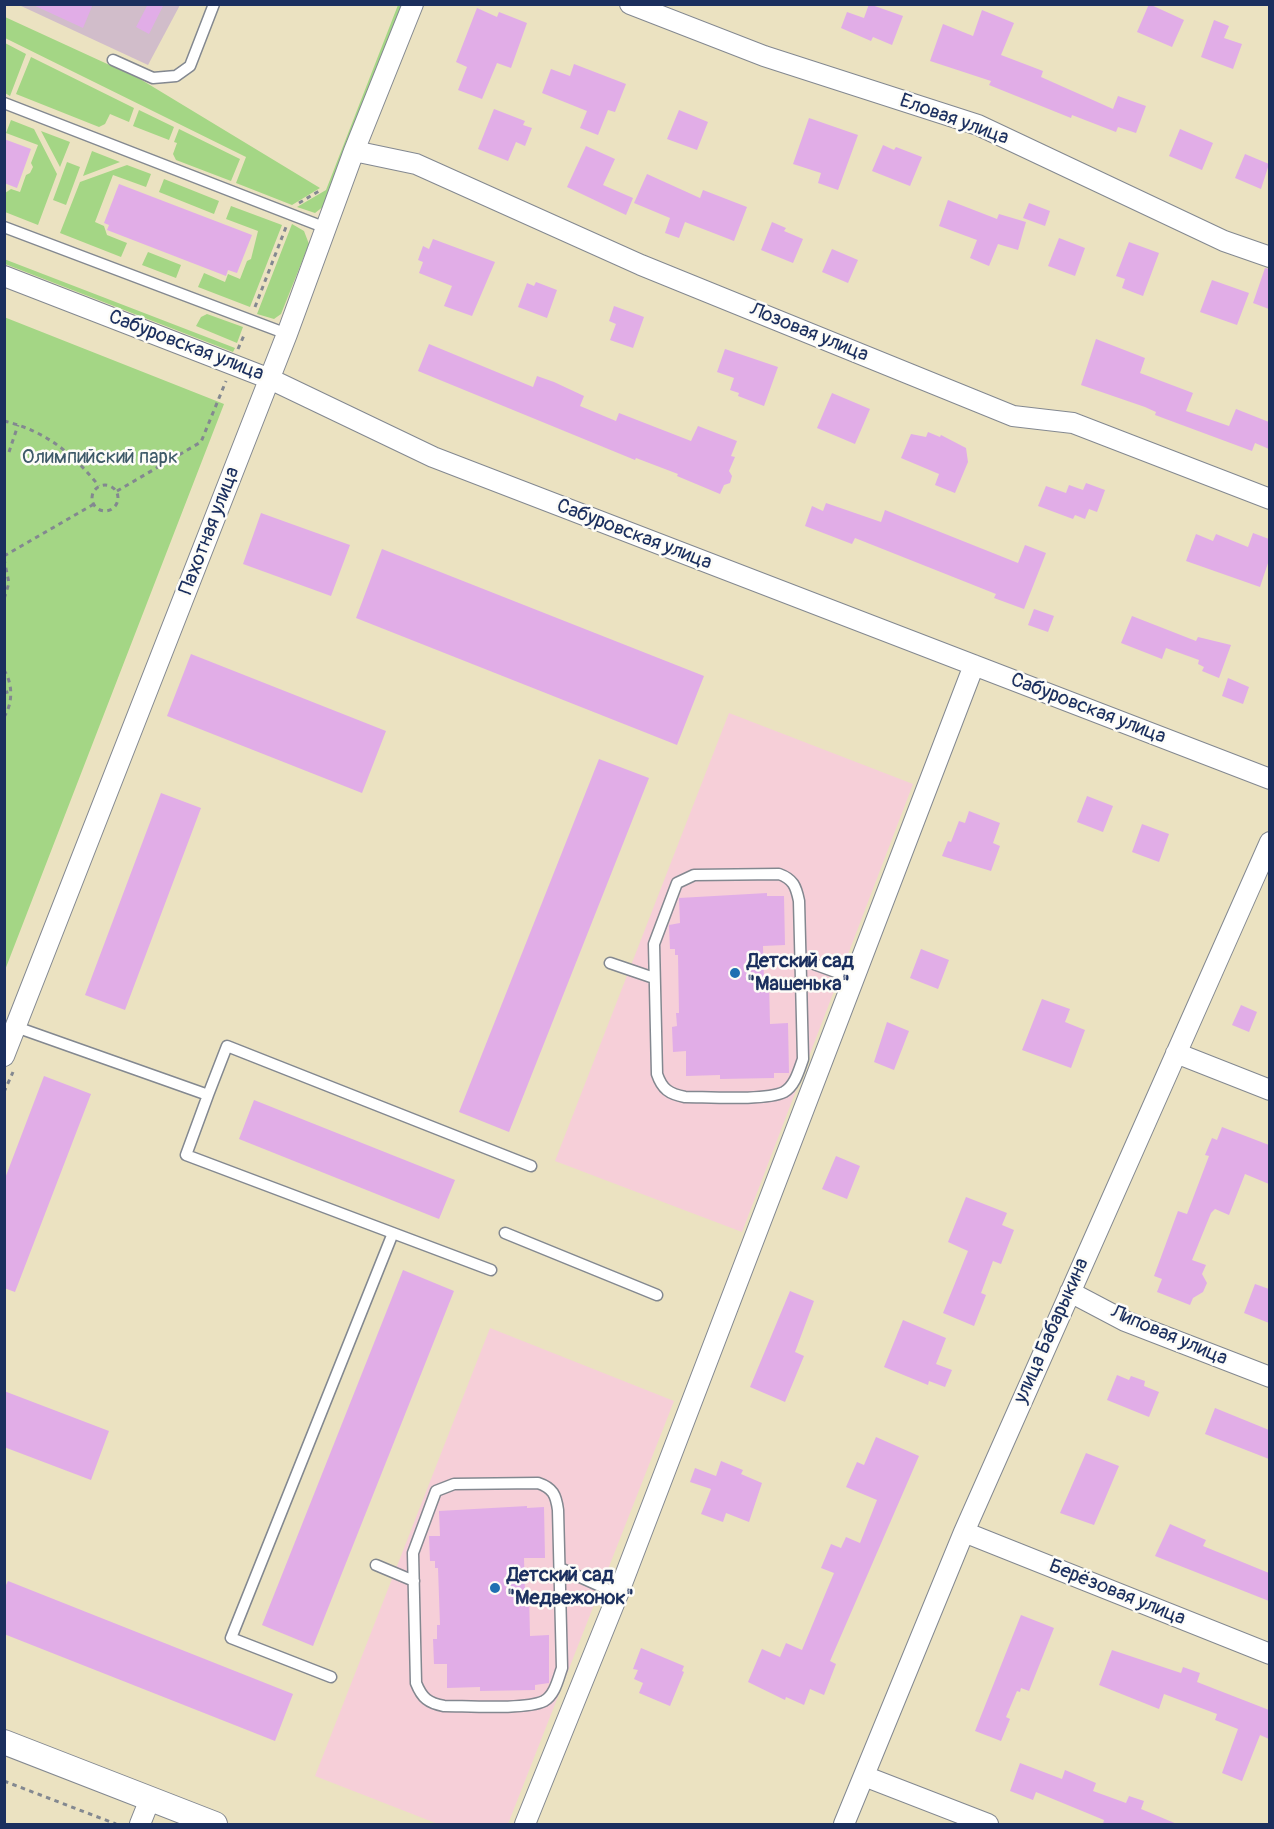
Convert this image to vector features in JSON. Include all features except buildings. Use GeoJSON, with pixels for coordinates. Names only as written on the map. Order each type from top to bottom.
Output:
{"type":"FeatureCollection","features":[{"type":"Feature","properties":{"kind":"street","name":"Пахотная улица"},"geometry":{"type":"LineString","coordinates":[[10,1059],[16,1027],[287,334],[354,151],[413,4]]}},
{"type":"Feature","properties":{"kind":"street","name":"Еловая улица"},"geometry":{"type":"LineString","coordinates":[[630,4],[764,56],[978,124],[1224,241],[1269,257]]}},
{"type":"Feature","properties":{"kind":"street","name":"Лозовая улица"},"geometry":{"type":"LineString","coordinates":[[354,151],[416,164],[641,265],[1013,416],[1073,423],[1269,499]]}},
{"type":"Feature","properties":{"kind":"street","name":"Сабуровская улица"},"geometry":{"type":"LineString","coordinates":[[4,276],[233,362],[273,370],[433,457],[1269,779]]}},
{"type":"Feature","properties":{"kind":"street"},"geometry":{"type":"LineString","coordinates":[[525,1824],[618,1594],[974,665]]}},
{"type":"Feature","properties":{"kind":"street","name":"улица Бабарыкина"},"geometry":{"type":"LineString","coordinates":[[844,1824],[964,1532],[1269,842]]}},
{"type":"Feature","properties":{"kind":"street"},"geometry":{"type":"LineString","coordinates":[[1176,1053],[1269,1090]]}},
{"type":"Feature","properties":{"kind":"street","name":"Липовая улица"},"geometry":{"type":"LineString","coordinates":[[1070,1292],[1125,1321],[1269,1377]]}},
{"type":"Feature","properties":{"kind":"street","name":"Берёзовая улица"},"geometry":{"type":"LineString","coordinates":[[964,1532],[1269,1654]]}},
{"type":"Feature","properties":{"kind":"street"},"geometry":{"type":"LineString","coordinates":[[4,1743],[215,1824]]}},
{"type":"Feature","properties":{"kind":"street"},"geometry":{"type":"LineString","coordinates":[[864,1776],[988,1824]]}},
{"type":"Feature","properties":{"kind":"street"},"geometry":{"type":"LineString","coordinates":[[140,1824],[150,1799]]}},
{"type":"Feature","properties":{"kind":"lane"},"geometry":{"type":"LineString","coordinates":[[113,60],[153,78],[176,76],[190,66],[214,4]]}},
{"type":"Feature","properties":{"kind":"lane"},"geometry":{"type":"LineString","coordinates":[[4,103],[326,228]]}},
{"type":"Feature","properties":{"kind":"lane"},"geometry":{"type":"LineString","coordinates":[[4,227],[287,334]]}},
{"type":"Feature","properties":{"kind":"lane"},"geometry":{"type":"LineString","coordinates":[[779,874],[790,878],[796,887],[799,901],[800,959],[802,1059],[795,1080],[785,1091],[769,1096],[684,1097],[672,1095],[662,1087],[657,1074],[654,944],[677,883],[694,875],[779,874]]}},
{"type":"Feature","properties":{"kind":"lane"},"geometry":{"type":"LineString","coordinates":[[800,959],[855,979]]}},
{"type":"Feature","properties":{"kind":"lane"},"geometry":{"type":"LineString","coordinates":[[610,963],[654,978]]}},
{"type":"Feature","properties":{"kind":"lane"},"geometry":{"type":"LineString","coordinates":[[16,1027],[208,1095]]}},
{"type":"Feature","properties":{"kind":"lane"},"geometry":{"type":"LineString","coordinates":[[491,1270],[186,1155],[208,1095],[227,1046],[531,1166]]}},
{"type":"Feature","properties":{"kind":"lane"},"geometry":{"type":"LineString","coordinates":[[332,1677],[231,1638],[393,1233]]}},
{"type":"Feature","properties":{"kind":"lane"},"geometry":{"type":"LineString","coordinates":[[505,1233],[657,1295]]}},
{"type":"Feature","properties":{"kind":"lane"},"geometry":{"type":"LineString","coordinates":[[538,1483],[550,1487],[556,1496],[558,1510],[560,1568],[562,1668],[555,1689],[545,1700],[529,1705],[444,1706],[432,1704],[421,1696],[416,1683],[413,1553],[436,1491],[454,1484],[538,1483]]}},
{"type":"Feature","properties":{"kind":"lane"},"geometry":{"type":"LineString","coordinates":[[376,1565],[414,1581]]}},
{"type":"Feature","properties":{"kind":"lane"},"geometry":{"type":"LineString","coordinates":[[560,1568],[618,1594]]}},
{"type":"Feature","properties":{"kind":"path"},"geometry":{"type":"LineString","coordinates":[[117,491],[201,442],[294,207],[324,189]]}},
{"type":"Feature","properties":{"kind":"path"},"geometry":{"type":"LineString","coordinates":[[228,343],[233,362]]}},
{"type":"Feature","properties":{"kind":"path"},"geometry":{"type":"LineString","coordinates":[[233,362],[273,370]]}},
{"type":"Feature","properties":{"kind":"path"},"geometry":{"type":"LineString","coordinates":[[4,421],[56,441],[73,456],[99,486]]}},
{"type":"Feature","properties":{"kind":"path"},"geometry":{"type":"LineString","coordinates":[[9,452],[18,425]]}},
{"type":"Feature","properties":{"kind":"path"},"geometry":{"type":"LineString","coordinates":[[107,484],[117,491],[118,501],[109,510],[103,511],[94,504],[93,492],[99,486],[107,484]]}},
{"type":"Feature","properties":{"kind":"path"},"geometry":{"type":"LineString","coordinates":[[4,599],[9,583],[4,557],[94,504]]}},
{"type":"Feature","properties":{"kind":"path"},"geometry":{"type":"LineString","coordinates":[[4,670],[11,691],[5,714]]}},
{"type":"Feature","properties":{"kind":"path"},"geometry":{"type":"LineString","coordinates":[[4,693],[11,691]]}},
{"type":"Feature","properties":{"kind":"path"},"geometry":{"type":"LineString","coordinates":[[4,1092],[10,1059]]}},
{"type":"Feature","properties":{"kind":"path"},"geometry":{"type":"LineString","coordinates":[[4,1781],[116,1824]]}},
{"type":"Feature","properties":{"kind":"shaded area"},"geometry":{"type":"Polygon","coordinates":[[[19,5],[180,5],[148,65],[19,5]]]}},
{"type":"Feature","properties":{"kind":"shaded area","name":"Детский сад \"Машенька\""},"geometry":{"type":"Polygon","coordinates":[[[729,713],[913,784],[742,1232],[555,1161],[729,713]]]}},
{"type":"Feature","properties":{"kind":"shaded area","name":"Детский сад \"Медвежонок\""},"geometry":{"type":"Polygon","coordinates":[[[490,1328],[674,1401],[508,1824],[438,1824],[315,1776],[490,1328]]]}},
{"type":"Feature","properties":{"kind":"green space"},"geometry":{"type":"Polygon","coordinates":[[[398,5],[402,5],[324,206],[315,213],[297,207],[326,190],[398,5]]]}},
{"type":"Feature","properties":{"kind":"green space"},"geometry":{"type":"Polygon","coordinates":[[[5,17],[140,79],[320,188],[292,205],[236,183],[246,157],[5,38],[5,17]]]}},
{"type":"Feature","properties":{"kind":"green space"},"geometry":{"type":"Polygon","coordinates":[[[5,43],[26,54],[10,96],[5,93],[5,43]]]}},
{"type":"Feature","properties":{"kind":"green space"},"geometry":{"type":"Polygon","coordinates":[[[31,57],[134,108],[129,122],[110,114],[105,124],[99,127],[16,94],[31,57]]]}},
{"type":"Feature","properties":{"kind":"green space"},"geometry":{"type":"Polygon","coordinates":[[[139,110],[174,127],[169,140],[133,126],[139,110]]]}},
{"type":"Feature","properties":{"kind":"green space"},"geometry":{"type":"Polygon","coordinates":[[[11,120],[34,129],[57,174],[38,225],[5,212],[5,193],[11,189],[20,192],[26,175],[33,167],[31,163],[38,145],[6,133],[11,120]]]}},
{"type":"Feature","properties":{"kind":"green space"},"geometry":{"type":"Polygon","coordinates":[[[179,129],[240,159],[231,181],[176,160],[173,154],[177,143],[174,142],[179,129]]]}},
{"type":"Feature","properties":{"kind":"green space"},"geometry":{"type":"Polygon","coordinates":[[[41,131],[70,142],[60,167],[41,131]]]}},
{"type":"Feature","properties":{"kind":"green space"},"geometry":{"type":"Polygon","coordinates":[[[92,151],[120,162],[83,176],[92,151]]]}},
{"type":"Feature","properties":{"kind":"green space"},"geometry":{"type":"Polygon","coordinates":[[[67,162],[80,167],[66,205],[53,200],[67,162]]]}},
{"type":"Feature","properties":{"kind":"green space"},"geometry":{"type":"Polygon","coordinates":[[[127,165],[151,174],[146,187],[113,175],[95,222],[104,226],[107,235],[127,243],[121,257],[60,233],[80,182],[127,165]]]}},
{"type":"Feature","properties":{"kind":"green space"},"geometry":{"type":"Polygon","coordinates":[[[164,179],[219,201],[214,214],[159,192],[164,179]]]}},
{"type":"Feature","properties":{"kind":"green space"},"geometry":{"type":"Polygon","coordinates":[[[231,206],[282,225],[250,307],[198,287],[204,273],[225,282],[228,274],[240,279],[247,261],[251,259],[258,231],[226,219],[231,206]]]}},
{"type":"Feature","properties":{"kind":"green space"},"geometry":{"type":"Polygon","coordinates":[[[292,224],[304,231],[309,244],[281,314],[274,319],[257,314],[292,224]]]}},
{"type":"Feature","properties":{"kind":"green space"},"geometry":{"type":"Polygon","coordinates":[[[148,252],[181,265],[176,278],[142,265],[148,252]]]}},
{"type":"Feature","properties":{"kind":"green space"},"geometry":{"type":"Polygon","coordinates":[[[4,259],[235,348],[233,352],[5,264],[4,259]]]}},
{"type":"Feature","properties":{"kind":"green space"},"geometry":{"type":"Polygon","coordinates":[[[207,314],[243,327],[237,343],[196,326],[201,317],[207,314]]]}},
{"type":"Feature","properties":{"kind":"green space","name":"Олимпийский парк"},"geometry":{"type":"Polygon","coordinates":[[[4,317],[224,404],[5,970],[4,970],[4,317]]]}},
{"type":"Feature","properties":{"kind":"place","name":"Детский сад \"Машенька\""},"geometry":{"type":"Point","coordinates":[735,973]}},
{"type":"Feature","properties":{"kind":"place","name":"Детский сад \"Медвежонок\""},"geometry":{"type":"Point","coordinates":[495,1588]}}]}
